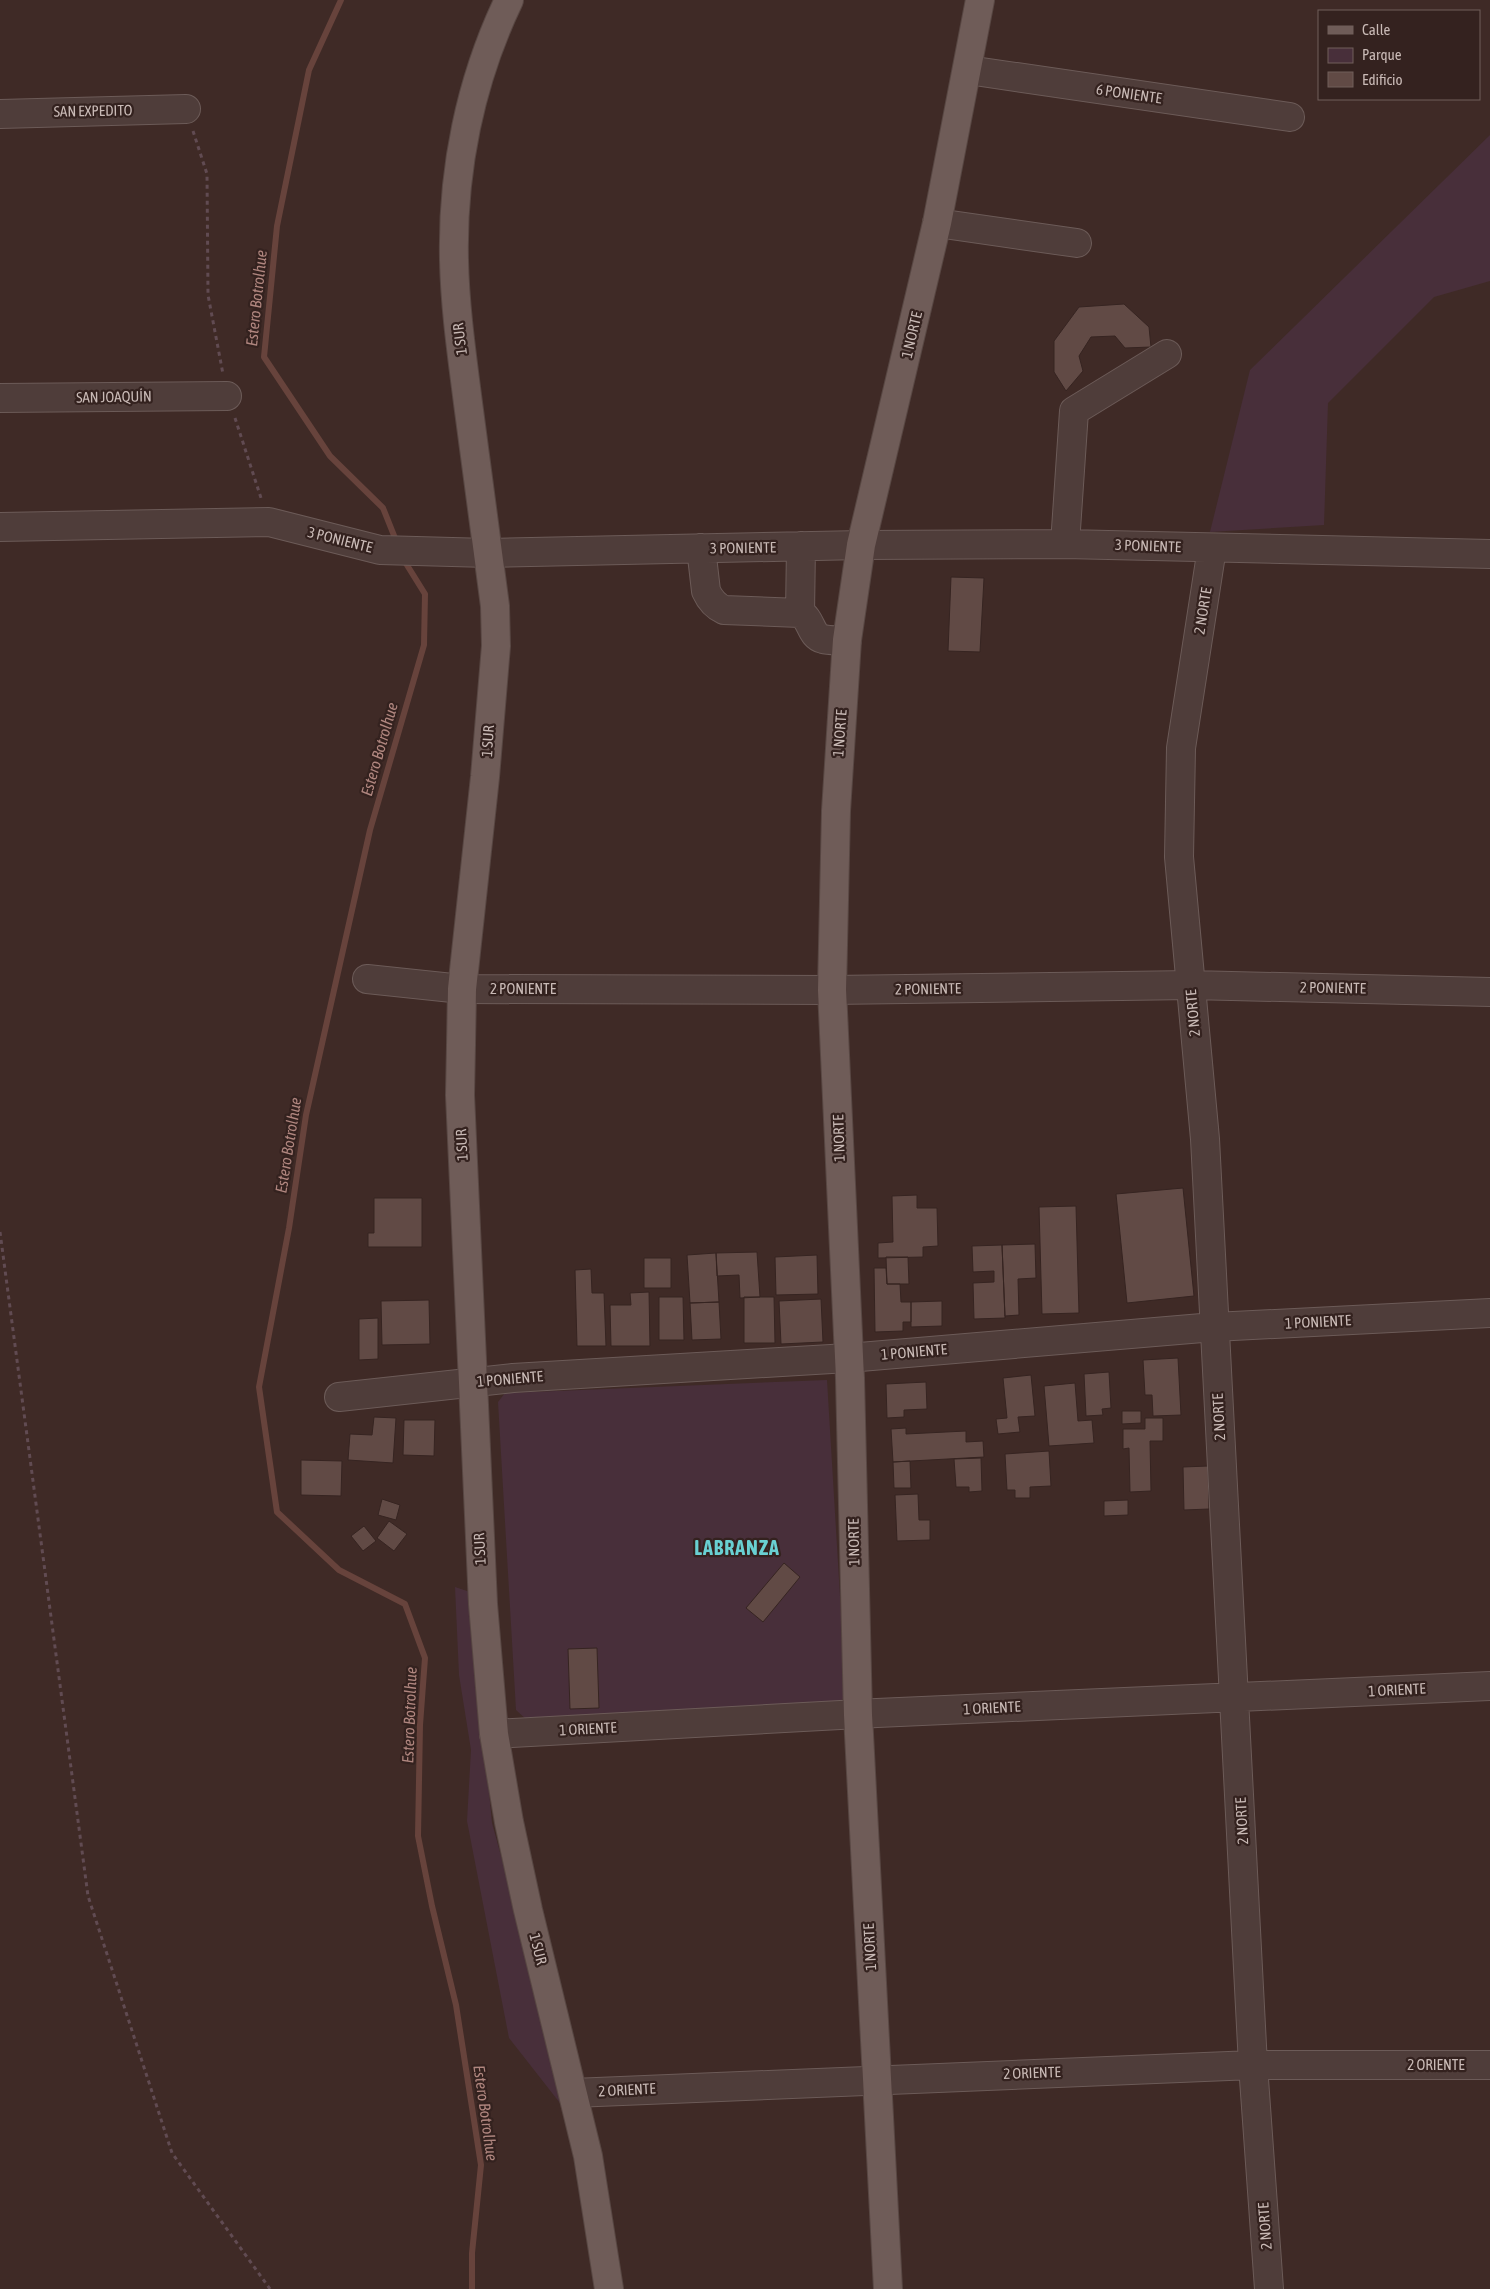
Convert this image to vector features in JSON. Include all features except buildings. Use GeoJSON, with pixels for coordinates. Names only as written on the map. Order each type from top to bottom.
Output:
{"type":"FeatureCollection","features":[{"type":"Feature","properties":{"kind":"main road","name":"1 SUR"},"geometry":{"type":"LineString","coordinates":[[510,0],[491,42],[468,115],[461,152],[454,225],[455,295],[495,606],[496,646],[485,777],[462,989],[460,1095],[482,1604],[494,1734],[520,1875],[588,2156],[609,2289]]}},
{"type":"Feature","properties":{"kind":"main road","name":"1 NORTE"},"geometry":{"type":"LineString","coordinates":[[888,2289],[858,1715],[848,1358],[832,990],[836,811],[847,640],[861,545],[937,223],[980,0]]}},
{"type":"Feature","properties":{"kind":"street","name":"6 PONIENTE"},"geometry":{"type":"LineString","coordinates":[[968,70],[1290,117]]}},
{"type":"Feature","properties":{"kind":"street","name":"SAN EXPEDITO"},"geometry":{"type":"LineString","coordinates":[[0,114],[186,109]]}},
{"type":"Feature","properties":{"kind":"street"},"geometry":{"type":"LineString","coordinates":[[937,223],[1076,242]]}},
{"type":"Feature","properties":{"kind":"street"},"geometry":{"type":"LineString","coordinates":[[1065,544],[1074,410],[1168,354]]}},
{"type":"Feature","properties":{"kind":"street","name":"SAN JOAQUÍN"},"geometry":{"type":"LineString","coordinates":[[0,398],[227,396]]}},
{"type":"Feature","properties":{"kind":"street","name":"3 PONIENTE"},"geometry":{"type":"LineString","coordinates":[[0,527],[269,522],[380,550],[447,550],[488,553],[861,545],[1065,544],[1490,554]]}},
{"type":"Feature","properties":{"kind":"street"},"geometry":{"type":"LineString","coordinates":[[800,613],[802,546]]}},
{"type":"Feature","properties":{"kind":"street"},"geometry":{"type":"LineString","coordinates":[[701,548],[706,591],[709,598],[718,607],[724,610],[800,613],[808,618],[815,634],[822,639],[847,640]]}},
{"type":"Feature","properties":{"kind":"street","name":"2 NORTE"},"geometry":{"type":"LineString","coordinates":[[1212,548],[1181,748],[1179,857],[1204,1139],[1236,1698],[1254,2065],[1269,2289]]}},
{"type":"Feature","properties":{"kind":"street","name":"2 PONIENTE"},"geometry":{"type":"LineString","coordinates":[[367,979],[462,989],[832,990],[1191,985],[1490,992]]}},
{"type":"Feature","properties":{"kind":"street","name":"1 PONIENTE"},"geometry":{"type":"LineString","coordinates":[[339,1396],[513,1378],[848,1358],[1214,1327],[1490,1313]]}},
{"type":"Feature","properties":{"kind":"street","name":"1 ORIENTE"},"geometry":{"type":"LineString","coordinates":[[494,1734],[1490,1686]]}},
{"type":"Feature","properties":{"kind":"street","name":"2 ORIENTE"},"geometry":{"type":"LineString","coordinates":[[573,2093],[1254,2065],[1490,2065]]}},
{"type":"Feature","properties":{"kind":"path"},"geometry":{"type":"LineString","coordinates":[[186,109],[207,174],[208,295],[227,396],[269,522]]}},
{"type":"Feature","properties":{"kind":"path"},"geometry":{"type":"LineString","coordinates":[[0,1232],[88,1896],[172,2153],[270,2289]]}},
{"type":"Feature","properties":{"kind":"green space"},"geometry":{"type":"Polygon","coordinates":[[[1490,135],[1490,281],[1434,297],[1328,403],[1324,525],[1210,532],[1250,370],[1490,135]]]}},
{"type":"Feature","properties":{"kind":"green space"},"geometry":{"type":"Polygon","coordinates":[[[827,1380],[846,1696],[831,1709],[528,1721],[516,1710],[498,1402],[505,1393],[827,1380]]]}},
{"type":"Feature","properties":{"kind":"green space"},"geometry":{"type":"Polygon","coordinates":[[[455,1587],[470,1592],[492,1823],[574,2121],[509,2038],[467,1821],[471,1750],[459,1675],[455,1587]]]}},
{"type":"Feature","properties":{"kind":"waterway","name":"Estero Botrolhue"},"geometry":{"type":"LineString","coordinates":[[341,0],[309,70],[277,226],[264,357],[330,456],[383,508],[397,543]]}},
{"type":"Feature","properties":{"kind":"waterway","name":"Estero Botrolhue"},"geometry":{"type":"LineString","coordinates":[[402,557],[425,594],[424,645],[370,830],[306,1115],[289,1228],[259,1387],[277,1512],[339,1570],[405,1604],[425,1658],[420,1725],[418,1836],[432,1906],[456,2005],[481,2165],[472,2253],[472,2289]]}},
{"type":"Feature","properties":{"kind":"district","name":"LABRANZA"},"geometry":{"type":"Point","coordinates":[737,1548]}}]}
